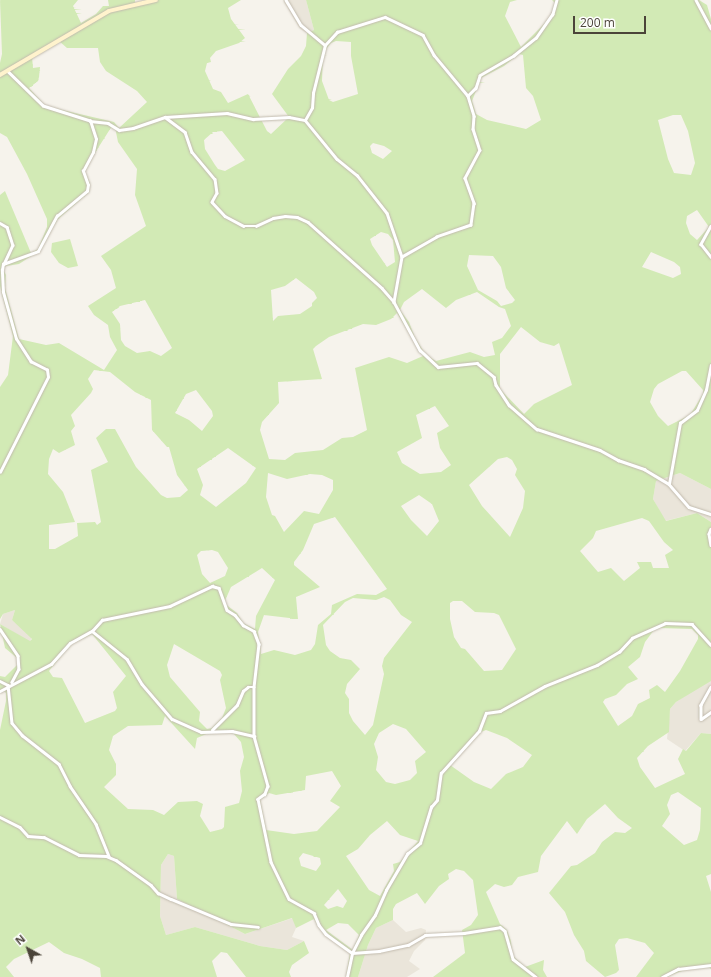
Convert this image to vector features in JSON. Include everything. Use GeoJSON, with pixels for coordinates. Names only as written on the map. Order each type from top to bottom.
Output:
{"type":"FeatureCollection","features":[{"type":"Feature","properties":{"kind":"street"},"geometry":{"type":"LineString","coordinates":[[0,75],[109,11],[156,0]]}},
{"type":"Feature","properties":{"kind":"street"},"geometry":{"type":"LineString","coordinates":[[286,0],[300,26],[325,45]]}},
{"type":"Feature","properties":{"kind":"street"},"geometry":{"type":"LineString","coordinates":[[468,96],[476,88],[480,76],[514,56],[536,38],[553,14],[557,0]]}},
{"type":"Feature","properties":{"kind":"street"},"geometry":{"type":"LineString","coordinates":[[696,0],[711,28]]}},
{"type":"Feature","properties":{"kind":"street"},"geometry":{"type":"LineString","coordinates":[[305,120],[312,108],[313,93],[325,45],[337,32],[387,17],[423,36],[434,56],[468,96],[474,116],[473,129],[480,150],[465,178],[474,203],[471,225],[437,237],[402,257]]}},
{"type":"Feature","properties":{"kind":"street"},"geometry":{"type":"LineString","coordinates":[[7,71],[44,106],[90,121],[108,123],[119,130],[133,128],[165,117],[215,112],[253,119],[284,117],[305,120],[337,159],[357,174],[387,213],[402,257],[394,302]]}},
{"type":"Feature","properties":{"kind":"street"},"geometry":{"type":"LineString","coordinates":[[165,117],[185,132],[192,152],[215,179],[217,192],[212,202],[225,216],[244,226],[256,226],[273,218],[285,216],[297,217],[308,222],[382,288],[394,302],[420,350],[438,367],[477,363],[494,377],[496,386],[509,404],[537,428],[600,450],[623,462],[644,469],[669,484],[688,507],[711,514]]}},
{"type":"Feature","properties":{"kind":"street"},"geometry":{"type":"LineString","coordinates":[[4,264],[38,251],[57,216],[87,191],[88,185],[83,171],[96,142],[90,121]]}},
{"type":"Feature","properties":{"kind":"street"},"geometry":{"type":"LineString","coordinates":[[0,223],[7,227],[14,245],[4,264],[2,286],[16,339],[31,362],[47,370],[48,377],[0,472]]}},
{"type":"Feature","properties":{"kind":"street"},"geometry":{"type":"LineString","coordinates":[[711,226],[701,244],[711,257]]}},
{"type":"Feature","properties":{"kind":"street"},"geometry":{"type":"LineString","coordinates":[[669,484],[680,423],[697,410],[706,390],[711,365]]}},
{"type":"Feature","properties":{"kind":"street"},"geometry":{"type":"LineString","coordinates":[[711,528],[711,545]]}},
{"type":"Feature","properties":{"kind":"street"},"geometry":{"type":"LineString","coordinates":[[0,691],[12,682],[51,664],[70,643],[92,632],[106,618],[170,606],[212,586],[219,588],[227,610],[235,615],[242,625],[254,631],[259,644],[254,687],[254,736],[268,786],[265,794],[258,799],[271,862],[289,899],[314,913],[319,925],[326,934],[352,953],[379,951],[408,945],[425,935],[463,933],[500,927],[505,931],[513,959],[536,977]]}},
{"type":"Feature","properties":{"kind":"street"},"geometry":{"type":"LineString","coordinates":[[347,977],[352,953],[375,916],[394,875],[407,854],[420,843],[431,807],[436,800],[441,773],[479,731],[486,713],[500,711],[545,686],[597,665],[619,652],[632,638],[666,623],[692,624],[711,645]]}},
{"type":"Feature","properties":{"kind":"street"},"geometry":{"type":"LineString","coordinates":[[0,629],[18,656],[20,669],[12,682]]}},
{"type":"Feature","properties":{"kind":"street"},"geometry":{"type":"LineString","coordinates":[[92,632],[127,659],[142,684],[172,719],[201,732],[212,730],[254,736]]}},
{"type":"Feature","properties":{"kind":"street"},"geometry":{"type":"LineString","coordinates":[[0,681],[8,685]]}},
{"type":"Feature","properties":{"kind":"street"},"geometry":{"type":"LineString","coordinates":[[8,685],[12,723],[22,735],[59,764],[70,786],[96,824],[109,857]]}},
{"type":"Feature","properties":{"kind":"street"},"geometry":{"type":"LineString","coordinates":[[212,730],[237,705],[243,691],[248,687],[254,687]]}},
{"type":"Feature","properties":{"kind":"street"},"geometry":{"type":"LineString","coordinates":[[711,687],[701,705],[701,719],[711,712]]}},
{"type":"Feature","properties":{"kind":"street"},"geometry":{"type":"LineString","coordinates":[[0,817],[20,827],[28,836],[44,836],[79,854],[109,857],[126,866],[158,893],[231,924],[258,927]]}},
{"type":"Feature","properties":{"kind":"street"},"geometry":{"type":"LineString","coordinates":[[662,977],[678,969],[711,964]]}},
{"type":"Feature","properties":{"kind":"shaded area"},"geometry":{"type":"Polygon","coordinates":[[[283,0],[306,0],[314,30],[307,33],[300,29],[283,0]]]}},
{"type":"Feature","properties":{"kind":"shaded area"},"geometry":{"type":"Polygon","coordinates":[[[680,473],[711,489],[711,522],[697,513],[665,521],[653,499],[656,481],[680,473]]]}},
{"type":"Feature","properties":{"kind":"shaded area"},"geometry":{"type":"Polygon","coordinates":[[[15,610],[12,620],[32,636],[30,642],[0,624],[3,614],[15,610]]]}},
{"type":"Feature","properties":{"kind":"shaded area"},"geometry":{"type":"Polygon","coordinates":[[[708,681],[711,681],[711,734],[701,733],[685,751],[667,739],[670,709],[676,702],[708,681]]]}},
{"type":"Feature","properties":{"kind":"shaded area"},"geometry":{"type":"Polygon","coordinates":[[[168,854],[174,856],[177,899],[245,934],[293,918],[296,928],[292,937],[304,941],[287,950],[260,946],[195,927],[166,935],[160,916],[161,865],[168,854]]]}},
{"type":"Feature","properties":{"kind":"shaded area"},"geometry":{"type":"Polygon","coordinates":[[[393,920],[406,932],[421,928],[426,930],[425,940],[414,951],[409,961],[420,969],[407,977],[358,977],[368,945],[376,928],[393,920]]]}},
{"type":"Feature","properties":{"kind":"green space"},"geometry":{"type":"Polygon","coordinates":[[[0,0],[78,0],[73,6],[81,23],[96,14],[103,6],[109,6],[108,0],[135,0],[135,3],[149,0],[241,0],[228,8],[231,19],[245,38],[239,43],[216,51],[210,58],[211,62],[207,63],[205,71],[213,89],[221,92],[228,103],[248,94],[267,131],[271,134],[289,117],[272,94],[288,69],[301,56],[306,46],[307,33],[314,30],[306,0],[517,0],[510,2],[505,16],[521,47],[546,22],[553,11],[555,3],[552,0],[699,0],[707,5],[711,19],[711,489],[680,473],[656,481],[653,499],[666,521],[697,513],[711,522],[711,681],[676,702],[670,709],[669,732],[648,746],[637,758],[640,767],[655,788],[685,774],[678,759],[683,749],[686,751],[701,733],[711,734],[711,874],[706,876],[711,892],[711,969],[708,967],[688,969],[665,977],[636,977],[654,953],[645,943],[627,938],[619,939],[615,945],[619,970],[616,973],[605,977],[586,961],[584,951],[574,935],[565,912],[549,893],[571,866],[577,865],[595,853],[602,842],[615,832],[625,833],[632,828],[618,818],[605,804],[587,819],[577,834],[567,821],[541,856],[538,872],[518,877],[512,885],[504,887],[495,884],[486,892],[500,924],[507,930],[511,941],[512,955],[525,967],[544,960],[543,970],[547,977],[433,977],[465,953],[462,930],[471,925],[478,915],[473,880],[464,871],[456,869],[448,874],[449,879],[439,886],[425,904],[417,893],[396,904],[393,909],[393,920],[376,928],[368,945],[358,977],[346,977],[350,953],[322,931],[314,919],[296,928],[292,918],[245,934],[177,899],[174,856],[168,854],[161,865],[160,916],[166,935],[195,927],[260,946],[287,950],[304,941],[309,953],[292,965],[289,972],[291,977],[246,977],[227,953],[221,952],[212,961],[217,977],[101,977],[100,968],[82,959],[64,953],[49,942],[14,959],[6,967],[14,977],[0,977],[0,730],[6,701],[6,693],[3,690],[0,692],[0,676],[5,677],[18,664],[17,658],[5,648],[0,624],[30,641],[32,639],[12,620],[15,610],[3,614],[0,619],[0,387],[8,375],[13,336],[0,286],[0,195],[5,191],[31,253],[38,249],[47,227],[47,219],[27,174],[7,137],[0,133],[0,63],[2,54],[0,0]],[[59,41],[32,57],[33,68],[40,67],[38,81],[29,88],[45,106],[114,122],[119,128],[147,102],[137,91],[106,71],[100,62],[98,48],[67,48],[59,41]],[[336,41],[331,43],[323,53],[322,81],[329,100],[333,102],[358,94],[351,56],[351,42],[336,41]],[[519,54],[504,66],[481,78],[472,101],[476,114],[487,120],[526,129],[541,120],[533,96],[526,88],[523,55],[519,54]],[[673,115],[658,120],[668,159],[674,173],[691,175],[695,163],[688,131],[681,115],[673,115]],[[112,126],[86,167],[85,173],[90,183],[89,192],[57,220],[39,251],[19,264],[6,266],[3,269],[6,275],[5,288],[19,339],[46,345],[59,343],[104,370],[117,350],[110,337],[108,325],[94,315],[88,306],[116,288],[111,270],[101,256],[146,226],[135,195],[137,169],[118,142],[115,127],[112,126]],[[222,131],[213,132],[204,140],[205,149],[218,169],[225,171],[245,160],[222,131]],[[373,143],[370,146],[372,153],[383,159],[392,151],[384,146],[373,143]],[[697,210],[687,216],[686,223],[690,234],[697,240],[709,227],[697,210]],[[381,232],[370,239],[372,245],[387,267],[395,262],[393,240],[388,234],[381,232]],[[651,252],[642,267],[673,278],[681,274],[680,267],[674,262],[651,252]],[[469,255],[467,266],[478,290],[497,301],[501,306],[512,303],[515,300],[506,288],[501,267],[493,256],[469,255]],[[296,278],[285,286],[271,290],[273,321],[278,316],[300,314],[312,306],[312,303],[317,298],[314,292],[296,278]],[[422,289],[404,302],[400,310],[409,322],[415,338],[426,355],[436,361],[470,352],[484,357],[495,355],[492,342],[502,338],[511,326],[505,309],[499,307],[477,292],[456,300],[446,308],[422,289]],[[145,300],[120,306],[112,312],[120,324],[121,340],[125,346],[137,353],[150,351],[161,356],[172,348],[145,300]],[[397,313],[391,319],[376,325],[363,324],[329,337],[313,349],[322,379],[278,382],[279,403],[262,422],[260,430],[269,459],[285,460],[295,453],[323,450],[342,438],[353,437],[367,430],[355,368],[389,357],[407,363],[423,356],[397,313]],[[521,327],[500,354],[500,389],[524,414],[534,404],[572,385],[559,343],[554,346],[540,342],[521,327]],[[94,370],[88,379],[93,389],[91,393],[71,415],[75,426],[71,431],[75,445],[59,453],[53,449],[49,459],[48,474],[63,492],[75,522],[49,525],[49,549],[55,549],[78,536],[77,523],[95,522],[97,525],[101,522],[91,470],[108,462],[96,438],[106,429],[115,429],[136,467],[161,495],[167,498],[180,497],[188,490],[177,475],[169,447],[167,447],[152,430],[151,400],[135,392],[110,372],[94,370]],[[682,371],[658,384],[654,389],[650,402],[658,416],[668,426],[690,415],[703,394],[703,390],[686,371],[682,371]],[[196,390],[186,394],[175,413],[189,420],[202,431],[213,416],[212,411],[196,390]],[[435,406],[416,415],[422,438],[397,452],[402,463],[420,474],[441,472],[451,465],[440,448],[437,433],[449,426],[435,406]],[[228,448],[197,469],[203,485],[200,495],[216,507],[246,483],[256,468],[228,448]],[[507,457],[498,459],[469,485],[482,506],[510,537],[523,508],[525,491],[515,475],[517,469],[512,460],[507,457]],[[268,473],[266,497],[272,515],[275,516],[284,532],[304,511],[319,514],[333,490],[333,480],[322,475],[310,474],[287,479],[268,473]],[[419,495],[401,506],[411,520],[427,536],[439,521],[432,504],[419,495]],[[335,517],[314,524],[303,550],[294,562],[294,565],[320,587],[296,597],[298,619],[264,615],[258,632],[261,654],[274,650],[295,655],[311,650],[315,644],[318,625],[331,614],[332,605],[357,594],[376,595],[387,589],[335,517]],[[642,518],[596,531],[593,538],[580,551],[598,572],[611,568],[624,581],[640,568],[637,562],[651,562],[653,568],[669,568],[665,555],[673,550],[664,542],[649,521],[642,518]],[[212,550],[201,551],[197,555],[202,574],[210,583],[225,576],[228,568],[218,552],[212,550]],[[262,568],[231,587],[224,603],[237,613],[243,623],[255,629],[256,616],[275,580],[262,568]],[[384,597],[376,600],[353,598],[345,602],[323,625],[326,645],[330,651],[340,658],[351,660],[360,669],[347,684],[345,693],[349,699],[349,713],[353,721],[365,735],[373,725],[384,674],[382,666],[384,658],[412,622],[401,615],[390,600],[384,597]],[[453,601],[450,603],[450,619],[454,637],[461,648],[465,649],[484,671],[502,670],[516,649],[499,615],[494,613],[475,612],[462,601],[453,601]],[[660,628],[654,630],[645,642],[640,657],[628,667],[638,679],[627,684],[616,695],[605,699],[603,702],[618,726],[632,716],[638,704],[650,698],[649,690],[657,685],[665,692],[680,671],[698,639],[698,635],[692,629],[660,628]],[[92,634],[70,645],[49,671],[53,677],[62,678],[85,723],[115,711],[117,708],[113,692],[126,676],[92,634]],[[174,644],[167,665],[170,677],[200,712],[199,721],[207,729],[212,728],[222,718],[226,708],[220,680],[222,675],[220,671],[174,644]],[[165,716],[162,725],[128,726],[113,736],[109,750],[116,764],[116,775],[104,787],[128,809],[153,810],[164,815],[178,802],[197,801],[203,804],[200,816],[210,832],[222,829],[224,827],[225,807],[239,803],[242,791],[240,771],[244,757],[241,742],[233,733],[211,732],[197,738],[195,749],[165,716]],[[393,724],[379,733],[374,744],[378,757],[376,770],[386,782],[395,784],[410,780],[417,773],[415,761],[426,752],[406,729],[393,724]],[[486,730],[481,732],[450,765],[474,782],[491,789],[506,774],[523,767],[532,755],[507,738],[486,730]],[[332,771],[306,776],[305,790],[276,795],[269,793],[260,800],[266,830],[294,834],[317,831],[340,807],[330,801],[341,786],[332,771]],[[678,792],[671,795],[667,805],[670,814],[662,826],[684,845],[697,840],[700,830],[701,808],[678,792]],[[387,821],[370,835],[358,849],[346,856],[369,890],[380,896],[394,871],[393,864],[400,862],[418,841],[400,835],[387,821]],[[303,853],[299,858],[301,866],[316,871],[321,864],[320,858],[303,853]],[[338,889],[324,905],[328,909],[337,906],[343,908],[347,901],[338,889]],[[338,923],[326,930],[353,950],[359,935],[348,924],[338,923]]]}},
{"type":"Feature","properties":{"kind":"green space"},"geometry":{"type":"Polygon","coordinates":[[[70,239],[78,266],[68,268],[59,263],[51,252],[52,243],[70,239]]]}}]}
